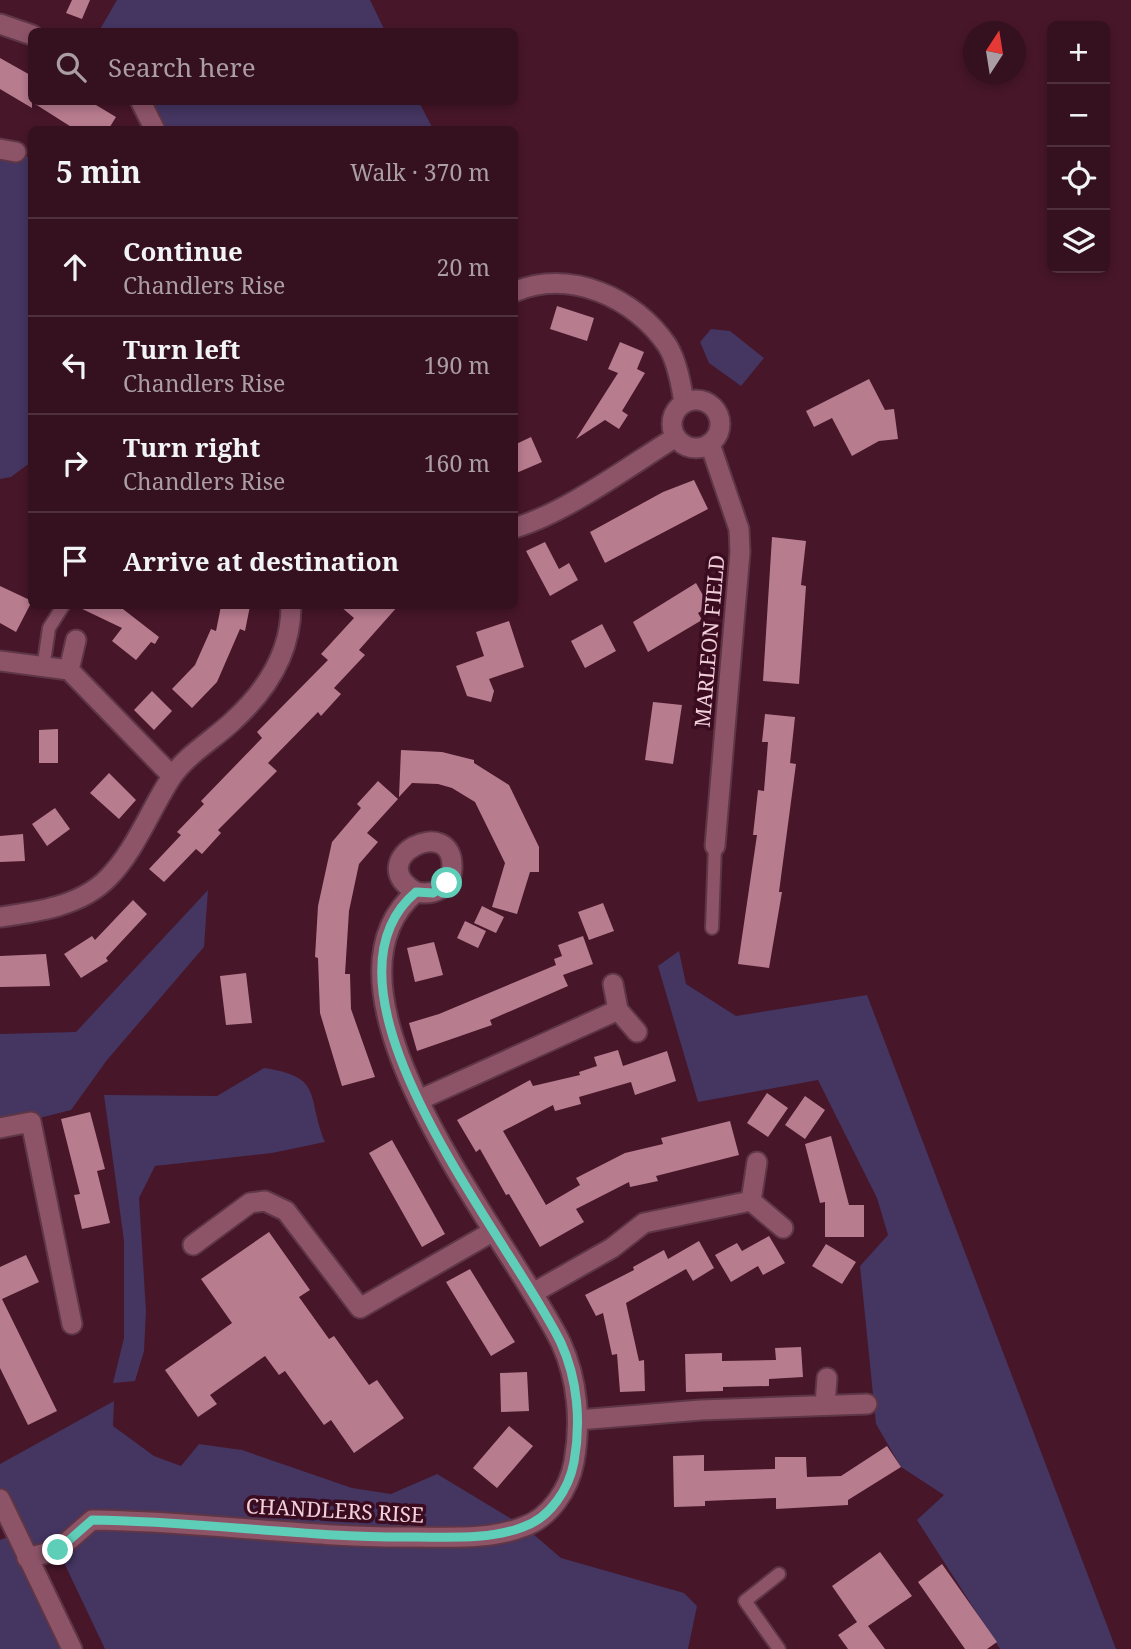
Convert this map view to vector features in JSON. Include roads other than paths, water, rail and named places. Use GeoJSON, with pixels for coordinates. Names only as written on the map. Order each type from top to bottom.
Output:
{"type":"FeatureCollection","features":[{"type":"Feature","properties":{"kind":"street"},"geometry":{"type":"LineString","coordinates":[[0,24],[28,34]]}},
{"type":"Feature","properties":{"kind":"street"},"geometry":{"type":"LineString","coordinates":[[142,105],[153,126]]}},
{"type":"Feature","properties":{"kind":"street"},"geometry":{"type":"LineString","coordinates":[[518,290],[528,286],[552,284],[596,290],[619,299],[640,315],[668,346],[679,376],[684,402],[678,407],[672,422],[676,437],[688,447],[710,444]]}},
{"type":"Feature","properties":{"kind":"street","name":"MARLEON FIELD"},"geometry":{"type":"LineString","coordinates":[[684,402],[700,400],[714,408],[720,423],[710,444],[739,529],[740,552],[715,846]]}},
{"type":"Feature","properties":{"kind":"street"},"geometry":{"type":"LineString","coordinates":[[518,527],[529,524],[579,496],[676,437]]}},
{"type":"Feature","properties":{"kind":"street"},"geometry":{"type":"LineString","coordinates":[[0,917],[33,913],[71,902],[108,878],[172,776],[260,693],[278,664],[291,628],[291,609]]}},
{"type":"Feature","properties":{"kind":"street"},"geometry":{"type":"LineString","coordinates":[[69,670],[76,640]]}},
{"type":"Feature","properties":{"kind":"street"},"geometry":{"type":"LineString","coordinates":[[0,661],[43,669],[69,670],[172,776]]}},
{"type":"Feature","properties":{"kind":"street","name":"CHANDLERS RISE"},"geometry":{"type":"LineString","coordinates":[[27,1558],[58,1550],[92,1520],[144,1521],[351,1538],[499,1534],[525,1527],[548,1513],[565,1489],[573,1471],[578,1420],[573,1382],[562,1345],[533,1293],[492,1232],[419,1100],[385,1017],[381,965],[392,920],[416,892]]}},
{"type":"Feature","properties":{"kind":"street"},"geometry":{"type":"LineString","coordinates":[[613,984],[618,1010],[637,1032]]}},
{"type":"Feature","properties":{"kind":"street"},"geometry":{"type":"LineString","coordinates":[[419,1100],[618,1010]]}},
{"type":"Feature","properties":{"kind":"street"},"geometry":{"type":"LineString","coordinates":[[0,1128],[31,1122],[72,1324]]}},
{"type":"Feature","properties":{"kind":"street"},"geometry":{"type":"LineString","coordinates":[[751,1201],[757,1162]]}},
{"type":"Feature","properties":{"kind":"street"},"geometry":{"type":"LineString","coordinates":[[193,1245],[250,1203],[265,1201],[286,1211],[360,1308],[492,1232]]}},
{"type":"Feature","properties":{"kind":"street"},"geometry":{"type":"LineString","coordinates":[[751,1201],[783,1228]]}},
{"type":"Feature","properties":{"kind":"street"},"geometry":{"type":"LineString","coordinates":[[533,1293],[612,1248],[644,1223],[751,1201]]}},
{"type":"Feature","properties":{"kind":"street"},"geometry":{"type":"LineString","coordinates":[[825,1405],[827,1378]]}},
{"type":"Feature","properties":{"kind":"street"},"geometry":{"type":"LineString","coordinates":[[578,1420],[867,1404]]}},
{"type":"Feature","properties":{"kind":"street"},"geometry":{"type":"LineString","coordinates":[[0,1499],[72,1649]]}},
{"type":"Feature","properties":{"kind":"lane"},"geometry":{"type":"LineString","coordinates":[[43,669],[49,628],[61,609]]}},
{"type":"Feature","properties":{"kind":"lane"},"geometry":{"type":"LineString","coordinates":[[712,928],[715,846]]}},
{"type":"Feature","properties":{"kind":"lane"},"geometry":{"type":"LineString","coordinates":[[779,1574],[745,1601],[779,1649]]}}]}
